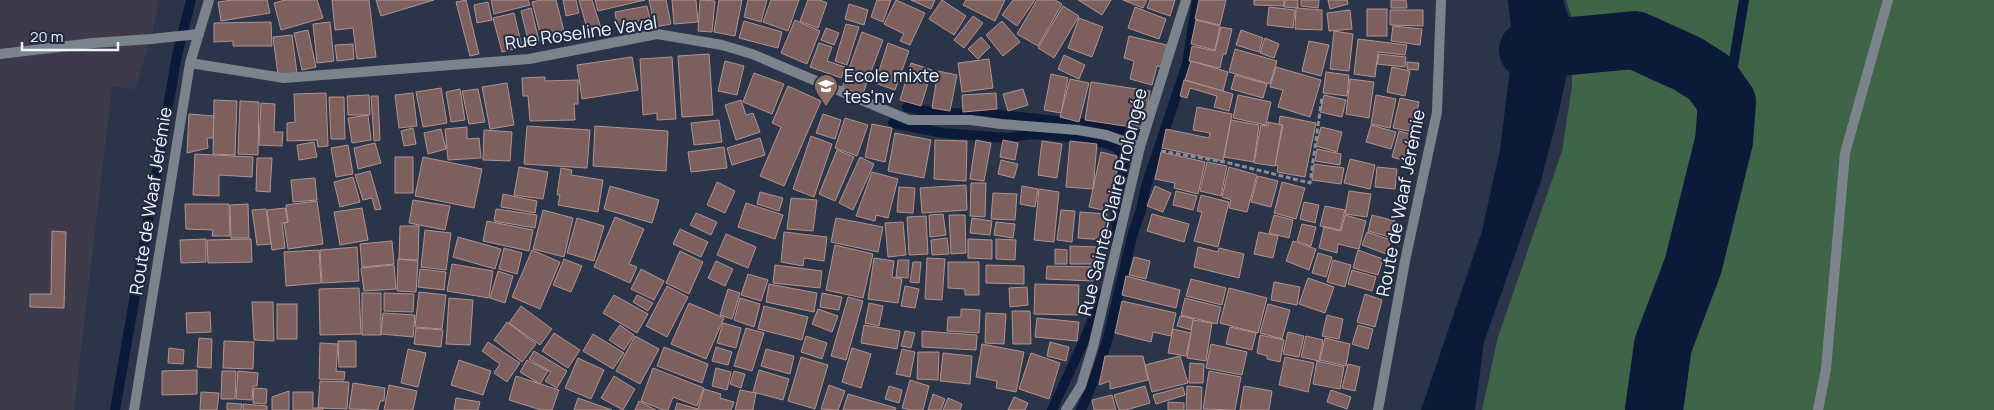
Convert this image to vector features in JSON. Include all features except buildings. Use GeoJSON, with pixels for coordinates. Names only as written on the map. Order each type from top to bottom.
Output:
{"type":"FeatureCollection","features":[{"type":"Feature","properties":{"kind":"street","name":"Route de Waaf Jérémie"},"geometry":{"type":"LineString","coordinates":[[134,410],[190,63],[209,0]]}},
{"type":"Feature","properties":{"kind":"street","name":"Rue Sainte-Claire Prolongée"},"geometry":{"type":"LineString","coordinates":[[1066,410],[1081,386],[1093,347],[1140,147],[1186,0]]}},
{"type":"Feature","properties":{"kind":"street","name":"Route de Waaf Jérémie"},"geometry":{"type":"LineString","coordinates":[[1378,410],[1405,261],[1437,112],[1441,0]]}},
{"type":"Feature","properties":{"kind":"street"},"geometry":{"type":"LineString","coordinates":[[1818,410],[1826,369],[1845,153],[1888,0]]}},
{"type":"Feature","properties":{"kind":"street"},"geometry":{"type":"LineString","coordinates":[[0,54],[93,43],[199,34]]}},
{"type":"Feature","properties":{"kind":"street","name":"Rue Roseline Vaval"},"geometry":{"type":"LineString","coordinates":[[190,63],[284,78],[529,59],[657,34],[722,45],[752,54],[909,120],[971,120],[1078,130],[1106,135],[1140,147]]}},
{"type":"Feature","properties":{"kind":"path"},"geometry":{"type":"LineString","coordinates":[[1140,147],[1225,162],[1310,183],[1322,97]]}},
{"type":"Feature","properties":{"kind":"shaded area"},"geometry":{"type":"Polygon","coordinates":[[[0,0],[159,0],[151,39],[135,89],[112,87],[74,410],[0,410],[0,0]]]}},
{"type":"Feature","properties":{"kind":"green space"},"geometry":{"type":"Polygon","coordinates":[[[1566,0],[1994,0],[1994,410],[1482,410],[1498,337],[1562,151],[1572,86],[1571,16],[1566,0]]]}},
{"type":"Feature","properties":{"kind":"water"},"geometry":{"type":"Polygon","coordinates":[[[1508,0],[1563,0],[1569,19],[1572,46],[1560,107],[1541,181],[1484,342],[1475,410],[1421,410],[1482,231],[1500,150],[1513,45],[1508,0]]]}},
{"type":"Feature","properties":{"kind":"waterway"},"geometry":{"type":"LineString","coordinates":[[115,410],[177,55],[191,0]]}},
{"type":"Feature","properties":{"kind":"waterway"},"geometry":{"type":"LineString","coordinates":[[1081,410],[1103,352],[1146,186],[1187,64],[1197,0]]}},
{"type":"Feature","properties":{"kind":"waterway"},"geometry":{"type":"LineString","coordinates":[[1727,102],[1744,0]]}},
{"type":"Feature","properties":{"kind":"waterway"},"geometry":{"type":"LineString","coordinates":[[1528,50],[1635,40],[1688,64],[1710,78],[1727,102],[1724,141],[1693,266],[1663,345],[1654,410]]}},
{"type":"Feature","properties":{"kind":"waterway"},"geometry":{"type":"LineString","coordinates":[[907,107],[935,113],[993,114],[1076,123],[1123,131],[1142,131]]}},
{"type":"Feature","properties":{"kind":"waterway"},"geometry":{"type":"LineString","coordinates":[[893,123],[943,133],[1007,138],[1032,134],[1079,138],[1116,147],[1121,153],[1124,165],[1116,203],[1117,240]]}},
{"type":"Feature","properties":{"kind":"waterway"},"geometry":{"type":"LineString","coordinates":[[1052,410],[1087,334],[1102,294]]}},
{"type":"Feature","properties":{"kind":"place","name":"Ecole mixte tes'nv"},"geometry":{"type":"Point","coordinates":[826,107]}}]}
